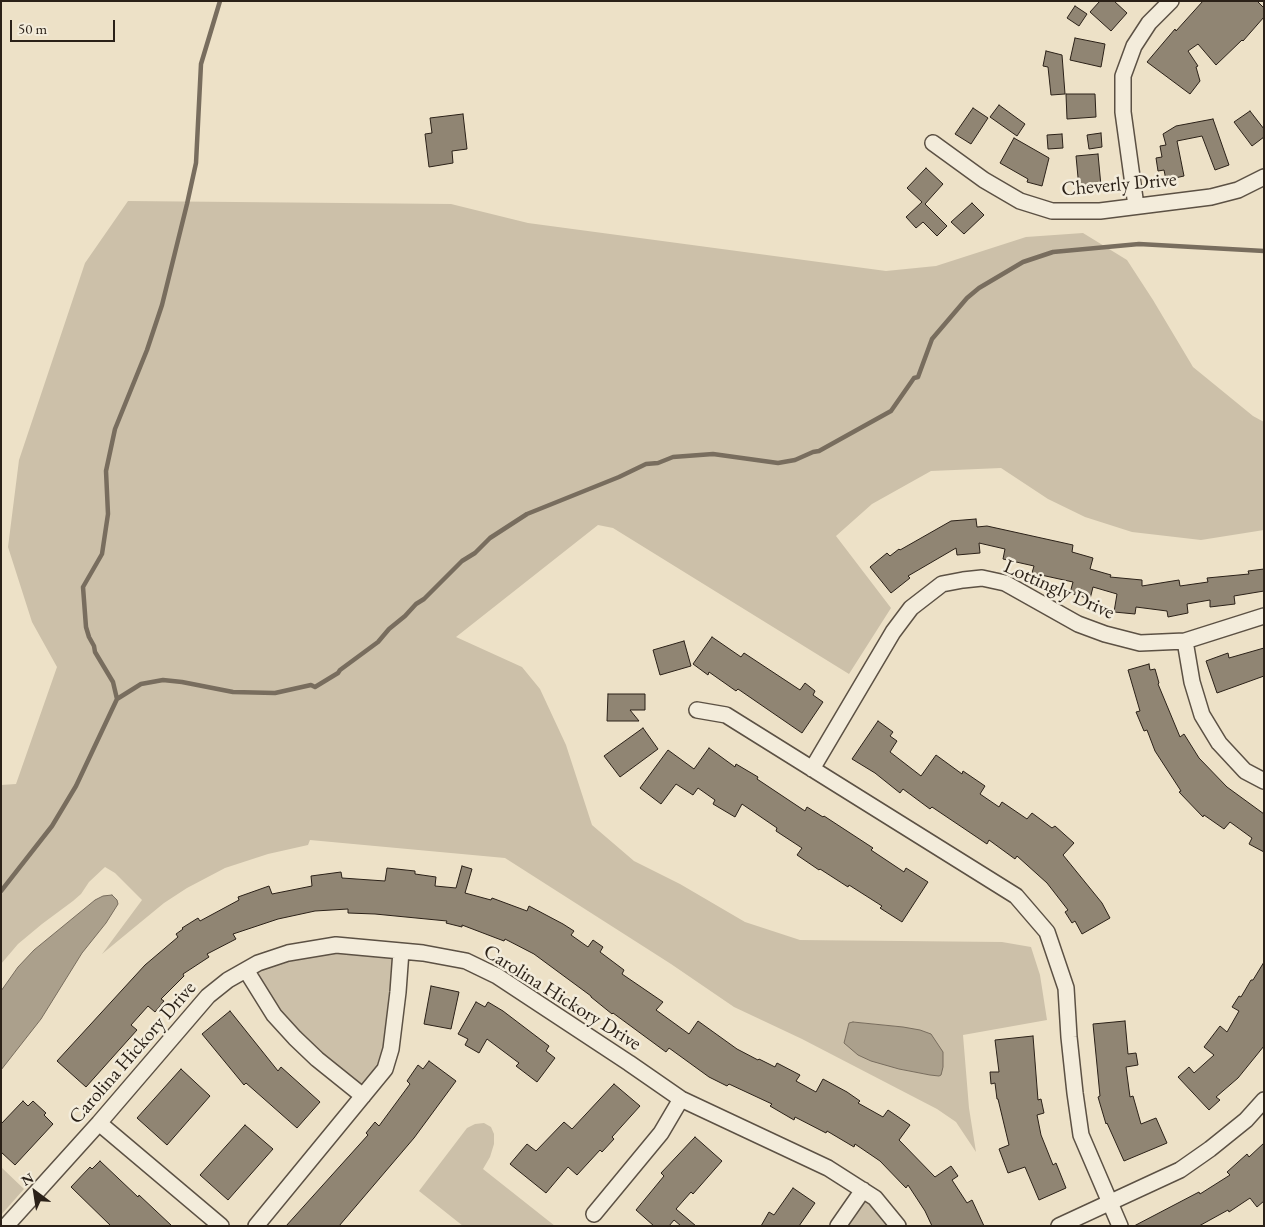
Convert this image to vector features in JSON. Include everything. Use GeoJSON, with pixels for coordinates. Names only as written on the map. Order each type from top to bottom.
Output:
{"type":"FeatureCollection","features":[{"type":"Feature","properties":{"kind":"street"},"geometry":{"type":"LineString","coordinates":[[1136,206],[1123,112],[1123,76],[1134,46],[1150,23],[1171,1]]}},
{"type":"Feature","properties":{"kind":"street","name":"Cheverly Drive"},"geometry":{"type":"LineString","coordinates":[[933,143],[991,184],[1020,201],[1052,211],[1100,211],[1211,197],[1238,190],[1264,177]]}},
{"type":"Feature","properties":{"kind":"street","name":"Lottingly Drive"},"geometry":{"type":"LineString","coordinates":[[812,769],[893,632],[911,608],[942,584],[982,578],[1005,583],[1078,624],[1105,634],[1140,642],[1185,642],[1264,616]]}},
{"type":"Feature","properties":{"kind":"street"},"geometry":{"type":"LineString","coordinates":[[1185,642],[1192,682],[1202,715],[1219,743],[1245,771],[1264,782]]}},
{"type":"Feature","properties":{"kind":"street"},"geometry":{"type":"LineString","coordinates":[[697,710],[726,715],[1016,896],[1046,932],[1066,988],[1069,1037],[1081,1135],[1120,1226]]}},
{"type":"Feature","properties":{"kind":"street","name":"Carolina Hickory Drive"},"geometry":{"type":"LineString","coordinates":[[6,1226],[99,1123],[208,996],[228,980],[258,963],[313,947],[336,945],[368,946],[466,961],[497,976],[629,1063],[681,1100],[828,1168],[863,1190],[883,1206],[898,1226]]}},
{"type":"Feature","properties":{"kind":"street"},"geometry":{"type":"LineString","coordinates":[[256,1226],[385,1069],[391,1049],[401,951]]}},
{"type":"Feature","properties":{"kind":"street"},"geometry":{"type":"LineString","coordinates":[[246,970],[274,1014],[295,1038],[317,1059],[363,1096]]}},
{"type":"Feature","properties":{"kind":"street"},"geometry":{"type":"LineString","coordinates":[[594,1214],[661,1133],[681,1100]]}},
{"type":"Feature","properties":{"kind":"street"},"geometry":{"type":"LineString","coordinates":[[1059,1226],[1180,1170],[1246,1120],[1264,1100]]}},
{"type":"Feature","properties":{"kind":"street"},"geometry":{"type":"LineString","coordinates":[[99,1123],[221,1226]]}},
{"type":"Feature","properties":{"kind":"street"},"geometry":{"type":"LineString","coordinates":[[838,1226],[863,1190]]}},
{"type":"Feature","properties":{"kind":"shaded area"},"geometry":{"type":"Polygon","coordinates":[[[128,201],[451,204],[528,223],[886,271],[936,266],[1026,237],[1083,233],[1127,260],[1193,367],[1253,416],[1264,422],[1264,530],[1201,540],[1132,532],[1085,517],[1048,499],[1001,468],[931,471],[872,504],[836,536],[891,608],[849,674],[613,528],[598,525],[456,637],[522,667],[540,689],[566,745],[592,825],[634,861],[680,884],[745,922],[800,940],[1002,942],[1031,947],[1040,975],[1047,1020],[963,1035],[969,1108],[976,1152],[956,1122],[937,1109],[802,1039],[734,1007],[671,964],[505,858],[310,840],[308,845],[268,854],[225,868],[187,888],[164,903],[102,954],[142,900],[115,873],[105,867],[89,882],[81,894],[18,944],[1,964],[1,785],[16,784],[57,667],[32,622],[8,547],[19,460],[85,263],[128,201]],[[849,1023],[844,1043],[899,1069],[938,1076],[941,1074],[943,1067],[903,1027],[849,1023]]]}},
{"type":"Feature","properties":{"kind":"shaded area"},"geometry":{"type":"Polygon","coordinates":[[[112,895],[118,904],[106,923],[82,953],[41,1019],[1,1070],[1,991],[18,967],[34,950],[95,900],[103,896],[112,895]]]}},
{"type":"Feature","properties":{"kind":"shaded area"},"geometry":{"type":"Polygon","coordinates":[[[401,951],[391,1049],[363,1096],[317,1059],[246,970],[288,953],[401,951]]]}},
{"type":"Feature","properties":{"kind":"shaded area"},"geometry":{"type":"Polygon","coordinates":[[[849,1023],[903,1027],[931,1034],[943,1052],[941,1075],[930,1075],[899,1069],[858,1055],[844,1043],[849,1023]]]}},
{"type":"Feature","properties":{"kind":"shaded area"},"geometry":{"type":"Polygon","coordinates":[[[484,1123],[491,1127],[494,1134],[494,1144],[490,1157],[483,1169],[555,1226],[463,1226],[419,1191],[467,1128],[475,1124],[484,1123]]]}},
{"type":"Feature","properties":{"kind":"shaded area"},"geometry":{"type":"Polygon","coordinates":[[[1,1167],[24,1189],[1,1215],[1,1167]]]}},
{"type":"Feature","properties":{"kind":"shaded area"},"geometry":{"type":"Polygon","coordinates":[[[863,1190],[898,1226],[838,1226],[863,1190]]]}},
{"type":"Feature","properties":{"kind":"building"},"geometry":{"type":"Polygon","coordinates":[[[1100,1],[1114,1],[1127,13],[1111,31],[1090,12],[1100,1]]]}},
{"type":"Feature","properties":{"kind":"building"},"geometry":{"type":"Polygon","coordinates":[[[1203,1],[1257,1],[1264,8],[1264,17],[1243,41],[1216,65],[1198,44],[1188,51],[1198,66],[1196,67],[1200,81],[1190,94],[1147,62],[1175,29],[1176,31],[1203,1]]]}},
{"type":"Feature","properties":{"kind":"building"},"geometry":{"type":"Polygon","coordinates":[[[1075,6],[1087,14],[1079,26],[1067,18],[1075,6]]]}},
{"type":"Feature","properties":{"kind":"building"},"geometry":{"type":"Polygon","coordinates":[[[1075,38],[1105,44],[1101,67],[1070,60],[1075,38]]]}},
{"type":"Feature","properties":{"kind":"building"},"geometry":{"type":"Polygon","coordinates":[[[1046,51],[1062,55],[1065,94],[1051,95],[1048,67],[1043,66],[1046,51]]]}},
{"type":"Feature","properties":{"kind":"building"},"geometry":{"type":"Polygon","coordinates":[[[1066,94],[1095,94],[1096,117],[1067,119],[1066,94]]]}},
{"type":"Feature","properties":{"kind":"building"},"geometry":{"type":"Polygon","coordinates":[[[999,105],[1025,124],[1017,136],[990,117],[999,105]]]}},
{"type":"Feature","properties":{"kind":"building"},"geometry":{"type":"Polygon","coordinates":[[[973,108],[988,118],[971,144],[955,134],[973,108]]]}},
{"type":"Feature","properties":{"kind":"building"},"geometry":{"type":"Polygon","coordinates":[[[1250,111],[1264,129],[1264,137],[1252,146],[1234,122],[1250,111]]]}},
{"type":"Feature","properties":{"kind":"building"},"geometry":{"type":"Polygon","coordinates":[[[463,114],[467,149],[452,151],[453,163],[429,167],[425,134],[432,133],[430,118],[463,114]]]}},
{"type":"Feature","properties":{"kind":"building"},"geometry":{"type":"Polygon","coordinates":[[[1213,119],[1229,165],[1215,170],[1202,136],[1177,141],[1184,176],[1166,180],[1164,170],[1158,171],[1156,158],[1162,157],[1160,146],[1166,145],[1163,134],[1176,126],[1213,119]]]}},
{"type":"Feature","properties":{"kind":"building"},"geometry":{"type":"Polygon","coordinates":[[[1101,133],[1102,147],[1089,149],[1087,135],[1101,133]]]}},
{"type":"Feature","properties":{"kind":"building"},"geometry":{"type":"Polygon","coordinates":[[[1062,134],[1063,148],[1048,149],[1047,135],[1062,134]]]}},
{"type":"Feature","properties":{"kind":"building"},"geometry":{"type":"Polygon","coordinates":[[[1014,138],[1049,158],[1042,186],[1027,182],[1028,179],[1000,163],[1014,138]]]}},
{"type":"Feature","properties":{"kind":"building"},"geometry":{"type":"Polygon","coordinates":[[[1098,154],[1101,186],[1079,188],[1076,156],[1098,154]]]}},
{"type":"Feature","properties":{"kind":"building"},"geometry":{"type":"Polygon","coordinates":[[[926,168],[943,184],[925,204],[947,226],[937,236],[923,222],[916,228],[906,217],[922,202],[907,188],[926,168]]]}},
{"type":"Feature","properties":{"kind":"building"},"geometry":{"type":"Polygon","coordinates":[[[972,203],[984,215],[964,234],[951,222],[972,203]]]}},
{"type":"Feature","properties":{"kind":"building"},"geometry":{"type":"Polygon","coordinates":[[[976,519],[977,527],[987,526],[1073,545],[1072,552],[1093,558],[1090,569],[1111,575],[1110,577],[1142,580],[1142,586],[1179,580],[1180,586],[1208,582],[1207,578],[1249,574],[1248,571],[1264,569],[1264,591],[1234,596],[1235,604],[1210,607],[1210,600],[1187,604],[1188,613],[1168,617],[1167,611],[1136,607],[1135,614],[1114,612],[1117,594],[1093,587],[1090,599],[1070,593],[1073,582],[1032,573],[1034,566],[1003,559],[1005,549],[979,543],[980,553],[957,555],[956,548],[908,576],[910,578],[891,593],[870,567],[887,553],[890,556],[899,549],[951,521],[976,519]]]}},
{"type":"Feature","properties":{"kind":"building"},"geometry":{"type":"Polygon","coordinates":[[[712,637],[741,657],[744,653],[800,690],[805,683],[815,691],[813,695],[823,702],[802,733],[738,689],[736,691],[709,672],[708,675],[693,664],[712,637]]]}},
{"type":"Feature","properties":{"kind":"building"},"geometry":{"type":"Polygon","coordinates":[[[684,641],[691,666],[660,675],[653,650],[684,641]]]}},
{"type":"Feature","properties":{"kind":"building"},"geometry":{"type":"Polygon","coordinates":[[[1264,648],[1264,676],[1217,693],[1206,661],[1228,653],[1229,658],[1264,648]]]}},
{"type":"Feature","properties":{"kind":"building"},"geometry":{"type":"Polygon","coordinates":[[[1149,664],[1150,670],[1155,669],[1158,684],[1180,737],[1184,734],[1199,758],[1227,787],[1264,814],[1264,852],[1249,844],[1252,838],[1230,822],[1224,829],[1204,815],[1203,817],[1179,792],[1181,791],[1155,751],[1147,730],[1144,731],[1136,712],[1140,711],[1128,670],[1149,664]]]}},
{"type":"Feature","properties":{"kind":"building"},"geometry":{"type":"Polygon","coordinates":[[[608,694],[645,694],[645,710],[630,710],[639,721],[607,721],[608,694]]]}},
{"type":"Feature","properties":{"kind":"building"},"geometry":{"type":"Polygon","coordinates":[[[878,721],[893,732],[890,736],[897,741],[890,752],[921,776],[936,755],[962,774],[963,771],[985,786],[980,794],[999,807],[1002,802],[1027,819],[1032,813],[1052,828],[1055,826],[1074,843],[1063,855],[1102,903],[1110,918],[1082,934],[1075,921],[1072,923],[1065,912],[1068,910],[1047,883],[1017,856],[1015,859],[989,840],[987,844],[932,807],[930,809],[903,789],[900,793],[875,773],[852,759],[878,721]]]}},
{"type":"Feature","properties":{"kind":"building"},"geometry":{"type":"Polygon","coordinates":[[[643,728],[658,749],[620,777],[604,756],[643,728]]]}},
{"type":"Feature","properties":{"kind":"building"},"geometry":{"type":"Polygon","coordinates":[[[709,748],[735,767],[736,764],[758,777],[757,779],[805,811],[807,807],[824,816],[873,848],[871,850],[904,872],[906,868],[928,882],[902,922],[880,908],[882,906],[849,885],[848,887],[819,870],[797,855],[802,848],[776,831],[777,828],[742,804],[735,817],[713,804],[715,800],[698,788],[693,795],[676,784],[661,804],[640,788],[668,750],[694,769],[709,748]]]}},
{"type":"Feature","properties":{"kind":"building"},"geometry":{"type":"Polygon","coordinates":[[[462,866],[472,869],[465,893],[491,900],[492,898],[527,911],[529,906],[574,931],[571,935],[588,947],[593,940],[603,947],[600,952],[624,970],[622,974],[663,1002],[656,1010],[689,1034],[698,1021],[737,1049],[775,1067],[777,1063],[800,1075],[796,1081],[816,1092],[823,1079],[847,1092],[860,1101],[858,1103],[883,1117],[888,1110],[910,1125],[899,1140],[935,1177],[951,1166],[958,1176],[952,1180],[967,1203],[972,1200],[984,1226],[932,1226],[925,1211],[908,1185],[906,1188],[880,1161],[855,1144],[854,1147],[827,1131],[826,1133],[795,1117],[794,1120],[770,1106],[772,1104],[709,1077],[669,1048],[666,1052],[612,1014],[534,954],[505,939],[504,941],[462,925],[462,927],[446,923],[447,921],[348,913],[348,909],[315,911],[278,919],[233,934],[236,939],[207,954],[209,957],[183,974],[184,976],[161,999],[164,1001],[155,1012],[148,1006],[131,1025],[137,1030],[86,1087],[57,1061],[145,965],[178,937],[176,934],[182,928],[198,918],[200,921],[239,900],[238,897],[269,886],[272,894],[312,886],[311,876],[341,872],[342,878],[385,881],[387,868],[415,871],[415,874],[436,877],[435,886],[456,888],[462,866]]]}},
{"type":"Feature","properties":{"kind":"building"},"geometry":{"type":"Polygon","coordinates":[[[1264,962],[1264,1046],[1238,1078],[1216,1097],[1220,1100],[1209,1110],[1178,1077],[1189,1067],[1194,1073],[1214,1055],[1204,1047],[1220,1026],[1227,1032],[1239,1011],[1232,1007],[1239,996],[1241,997],[1264,962]]]}},
{"type":"Feature","properties":{"kind":"building"},"geometry":{"type":"Polygon","coordinates":[[[431,986],[459,992],[451,1029],[424,1024],[431,986]]]}},
{"type":"Feature","properties":{"kind":"building"},"geometry":{"type":"Polygon","coordinates":[[[476,1002],[485,1007],[488,1002],[503,1011],[549,1046],[546,1051],[555,1058],[537,1082],[516,1066],[519,1063],[487,1039],[479,1053],[465,1045],[468,1039],[458,1034],[476,1002]]]}},
{"type":"Feature","properties":{"kind":"building"},"geometry":{"type":"Polygon","coordinates":[[[230,1011],[278,1071],[281,1067],[320,1102],[297,1128],[246,1083],[244,1085],[202,1034],[230,1011]]]}},
{"type":"Feature","properties":{"kind":"building"},"geometry":{"type":"Polygon","coordinates":[[[1125,1021],[1128,1054],[1136,1053],[1138,1065],[1126,1067],[1130,1097],[1133,1096],[1141,1124],[1156,1118],[1167,1143],[1124,1161],[1106,1124],[1098,1097],[1100,1096],[1093,1024],[1125,1021]]]}},
{"type":"Feature","properties":{"kind":"building"},"geometry":{"type":"Polygon","coordinates":[[[1033,1036],[1038,1100],[1041,1099],[1044,1113],[1037,1115],[1041,1135],[1053,1165],[1056,1163],[1066,1188],[1039,1200],[1025,1167],[1008,1173],[999,1149],[1009,1145],[997,1099],[995,1083],[991,1084],[990,1072],[999,1072],[995,1040],[1033,1036]]]}},
{"type":"Feature","properties":{"kind":"building"},"geometry":{"type":"Polygon","coordinates":[[[429,1061],[456,1081],[414,1138],[339,1226],[286,1226],[368,1135],[366,1133],[375,1122],[379,1126],[410,1084],[407,1081],[418,1065],[423,1069],[429,1061]]]}},
{"type":"Feature","properties":{"kind":"building"},"geometry":{"type":"Polygon","coordinates":[[[181,1069],[210,1096],[167,1145],[137,1118],[181,1069]]]}},
{"type":"Feature","properties":{"kind":"building"},"geometry":{"type":"Polygon","coordinates":[[[614,1084],[640,1106],[612,1137],[614,1139],[602,1152],[600,1150],[577,1175],[568,1167],[546,1193],[510,1164],[527,1144],[536,1151],[564,1122],[572,1129],[614,1084]]]}},
{"type":"Feature","properties":{"kind":"building"},"geometry":{"type":"Polygon","coordinates":[[[23,1101],[28,1106],[33,1101],[46,1113],[44,1115],[53,1124],[15,1165],[1,1152],[1,1124],[23,1101]]]}},
{"type":"Feature","properties":{"kind":"building"},"geometry":{"type":"Polygon","coordinates":[[[245,1125],[273,1149],[228,1200],[200,1175],[245,1125]]]}},
{"type":"Feature","properties":{"kind":"building"},"geometry":{"type":"Polygon","coordinates":[[[695,1137],[722,1161],[693,1194],[691,1192],[676,1209],[696,1226],[681,1226],[674,1220],[669,1226],[654,1226],[636,1210],[664,1176],[661,1173],[695,1137]]]}},
{"type":"Feature","properties":{"kind":"building"},"geometry":{"type":"Polygon","coordinates":[[[1264,1143],[1264,1201],[1257,1207],[1250,1198],[1229,1212],[1228,1210],[1199,1226],[1134,1226],[1199,1192],[1200,1194],[1230,1175],[1227,1172],[1247,1154],[1249,1157],[1264,1143]]]}},
{"type":"Feature","properties":{"kind":"building"},"geometry":{"type":"Polygon","coordinates":[[[100,1161],[172,1226],[111,1226],[71,1187],[90,1167],[92,1169],[100,1161]]]}},
{"type":"Feature","properties":{"kind":"building"},"geometry":{"type":"Polygon","coordinates":[[[793,1188],[815,1203],[799,1226],[761,1226],[769,1212],[774,1215],[793,1188]]]}},
{"type":"Feature","properties":{"kind":"waterway"},"geometry":{"type":"LineString","coordinates":[[117,699],[113,682],[95,652],[89,637],[86,627],[83,587],[102,554],[108,514],[106,471],[115,429],[147,350],[162,305],[187,204],[196,163],[201,64],[220,1]]}},
{"type":"Feature","properties":{"kind":"waterway"},"geometry":{"type":"LineString","coordinates":[[1,891],[52,826],[76,786],[117,699],[141,684],[163,680],[233,692],[275,693],[311,685],[315,687],[338,673],[378,642],[389,629],[424,599],[462,561],[475,553],[490,538],[527,514],[619,477],[646,464],[658,463],[673,457],[713,454],[778,463],[795,460],[819,451],[891,411],[914,378],[918,377],[932,339],[967,298],[979,288],[1023,262],[1053,252],[1139,244],[1264,251]]}}]}
